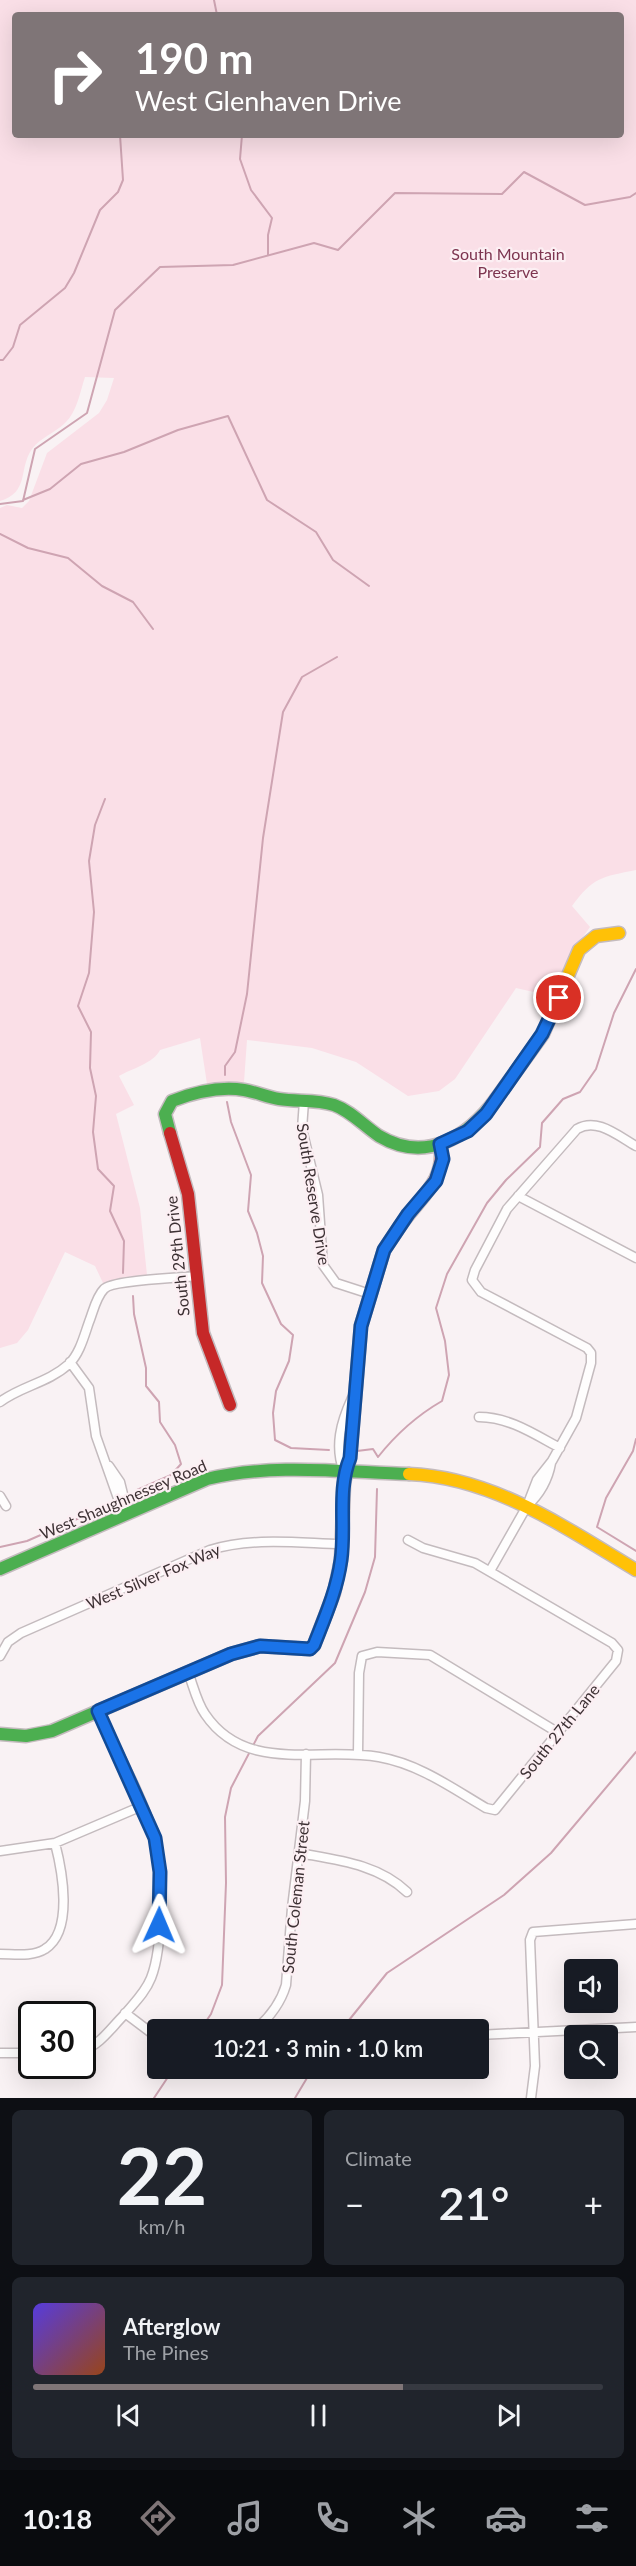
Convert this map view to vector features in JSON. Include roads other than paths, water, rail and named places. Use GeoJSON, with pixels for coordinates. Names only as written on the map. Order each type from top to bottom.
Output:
{"type":"FeatureCollection","features":[{"type":"Feature","properties":{"kind":"street"},"geometry":{"type":"LineString","coordinates":[[304,1101],[340,1107],[368,1130],[399,1144],[416,1147],[440,1144],[468,1131],[486,1114],[542,1034],[579,950],[594,934],[619,933]]}},
{"type":"Feature","properties":{"kind":"street","name":"South 29th Drive"},"geometry":{"type":"LineString","coordinates":[[230,1405],[203,1333],[188,1194],[165,1114],[172,1101],[196,1091],[232,1089],[304,1101]]}},
{"type":"Feature","properties":{"kind":"street","name":"South Reserve Drive"},"geometry":{"type":"LineString","coordinates":[[304,1101],[302,1129],[318,1195],[323,1265],[336,1283],[370,1294]]}},
{"type":"Feature","properties":{"kind":"street"},"geometry":{"type":"LineString","coordinates":[[408,1540],[423,1548],[461,1557],[490,1571],[580,1410],[591,1363],[591,1353],[586,1348],[481,1292],[472,1280],[475,1270],[507,1209],[577,1129],[585,1124],[596,1125],[636,1146]]}},
{"type":"Feature","properties":{"kind":"street"},"geometry":{"type":"LineString","coordinates":[[0,1734],[13,1737],[36,1736],[231,1654],[260,1646],[310,1649],[336,1588],[341,1558],[344,1472],[350,1458],[346,1434],[355,1392],[361,1326],[384,1250],[408,1214],[436,1181],[443,1159],[440,1144]]}},
{"type":"Feature","properties":{"kind":"street"},"geometry":{"type":"LineString","coordinates":[[518,1196],[636,1258]]}},
{"type":"Feature","properties":{"kind":"street"},"geometry":{"type":"LineString","coordinates":[[0,1402],[9,1395],[41,1383],[70,1362],[81,1343],[105,1287],[118,1283],[196,1276]]}},
{"type":"Feature","properties":{"kind":"street"},"geometry":{"type":"LineString","coordinates":[[70,1362],[89,1388],[94,1411],[94,1428],[107,1464],[120,1482],[128,1514]]}},
{"type":"Feature","properties":{"kind":"street"},"geometry":{"type":"LineString","coordinates":[[479,1417],[492,1417],[508,1422],[560,1448]]}},
{"type":"Feature","properties":{"kind":"street","name":"West Shaughnessey Road"},"geometry":{"type":"LineString","coordinates":[[0,1569],[207,1479],[259,1470],[438,1476],[473,1484],[527,1506],[636,1570]]}},
{"type":"Feature","properties":{"kind":"street"},"geometry":{"type":"LineString","coordinates":[[0,1496],[6,1506]]}},
{"type":"Feature","properties":{"kind":"street","name":"West Silver Fox Way"},"geometry":{"type":"LineString","coordinates":[[0,1656],[8,1642],[21,1633],[201,1554],[232,1543],[341,1544]]}},
{"type":"Feature","properties":{"kind":"street","name":"South 27th Lane"},"geometry":{"type":"LineString","coordinates":[[358,1754],[390,1759],[422,1770],[486,1808],[495,1810],[616,1661],[618,1650],[612,1643],[490,1571]]}},
{"type":"Feature","properties":{"kind":"street"},"geometry":{"type":"LineString","coordinates":[[188,1672],[204,1714],[224,1736],[246,1749],[256,1751],[358,1754],[359,1672],[362,1656],[376,1652],[430,1655],[557,1732]]}},
{"type":"Feature","properties":{"kind":"street"},"geometry":{"type":"LineString","coordinates":[[96,2044],[142,1995],[151,1978],[157,1958],[160,1872],[158,1852],[142,1806],[98,1711]]}},
{"type":"Feature","properties":{"kind":"street","name":"South Coleman Street"},"geometry":{"type":"LineString","coordinates":[[266,2019],[283,1995],[286,1985],[304,1801],[306,1754]]}},
{"type":"Feature","properties":{"kind":"street"},"geometry":{"type":"LineString","coordinates":[[0,1851],[55,1844],[142,1806]]}},
{"type":"Feature","properties":{"kind":"street"},"geometry":{"type":"LineString","coordinates":[[0,1954],[33,1953],[44,1950],[52,1943],[62,1924],[63,1884],[55,1844]]}},
{"type":"Feature","properties":{"kind":"street"},"geometry":{"type":"LineString","coordinates":[[299,1853],[377,1871],[394,1879],[407,1892]]}},
{"type":"Feature","properties":{"kind":"street"},"geometry":{"type":"LineString","coordinates":[[531,2098],[535,2066],[530,1940],[533,1932],[636,1924]]}},
{"type":"Feature","properties":{"kind":"street"},"geometry":{"type":"LineString","coordinates":[[125,2013],[147,2030]]}},
{"type":"Feature","properties":{"kind":"street"},"geometry":{"type":"LineString","coordinates":[[489,2035],[636,2027]]}},
{"type":"Feature","properties":{"kind":"street"},"geometry":{"type":"LineString","coordinates":[[0,2053],[18,2053]]}},
{"type":"Feature","properties":{"kind":"waterway"},"geometry":{"type":"LineString","coordinates":[[214,0],[216,12]]}},
{"type":"Feature","properties":{"kind":"waterway"},"geometry":{"type":"LineString","coordinates":[[0,360],[3,360],[13,347],[20,325],[65,288],[74,273],[100,210],[118,192],[123,180],[120,138]]}},
{"type":"Feature","properties":{"kind":"waterway"},"geometry":{"type":"LineString","coordinates":[[242,138],[240,159],[251,190],[272,218],[268,235],[268,255]]}},
{"type":"Feature","properties":{"kind":"waterway"},"geometry":{"type":"LineString","coordinates":[[0,504],[23,501],[35,449],[87,413],[115,310],[160,267],[233,265],[314,243],[338,250],[395,193],[502,194],[524,172],[585,205],[630,197],[636,193]]}},
{"type":"Feature","properties":{"kind":"waterway"},"geometry":{"type":"LineString","coordinates":[[23,500],[50,489],[81,464],[124,452],[178,430],[228,416],[267,500],[316,532],[333,560],[369,586]]}},
{"type":"Feature","properties":{"kind":"waterway"},"geometry":{"type":"LineString","coordinates":[[0,534],[28,548],[68,558],[102,586],[133,602],[153,629]]}},
{"type":"Feature","properties":{"kind":"waterway"},"geometry":{"type":"LineString","coordinates":[[225,1075],[225,1066],[235,1052],[247,994],[263,838],[283,712],[302,677],[337,657]]}},
{"type":"Feature","properties":{"kind":"waterway"},"geometry":{"type":"LineString","coordinates":[[105,799],[95,825],[89,861],[94,912],[89,973],[78,1006],[91,1032],[90,1068],[96,1096],[93,1132],[98,1169],[114,1186],[110,1211],[124,1241],[123,1273]]}},
{"type":"Feature","properties":{"kind":"waterway"},"geometry":{"type":"LineString","coordinates":[[357,1451],[373,1449],[378,1457],[407,1426],[442,1401],[449,1375],[445,1341],[436,1308],[447,1274],[487,1203],[506,1180],[540,1147],[542,1123],[563,1099],[580,1092],[596,1069],[614,1013],[636,969]]}},
{"type":"Feature","properties":{"kind":"waterway"},"geometry":{"type":"LineString","coordinates":[[227,1102],[231,1122],[251,1175],[248,1211],[263,1256],[262,1283],[281,1324],[293,1335],[289,1361],[276,1391],[273,1413],[275,1440],[291,1448],[329,1450]]}},
{"type":"Feature","properties":{"kind":"waterway"},"geometry":{"type":"LineString","coordinates":[[133,1296],[134,1314],[146,1368],[146,1386],[159,1402],[160,1422],[175,1445],[181,1464],[171,1475],[137,1490],[133,1495]]}},
{"type":"Feature","properties":{"kind":"waterway"},"geometry":{"type":"LineString","coordinates":[[636,1439],[633,1451],[606,1498],[597,1527],[636,1551]]}},
{"type":"Feature","properties":{"kind":"waterway"},"geometry":{"type":"LineString","coordinates":[[208,2019],[222,1985],[226,1883],[225,1817],[231,1788],[258,1736],[335,1663],[365,1592],[375,1557],[377,1489]]}},
{"type":"Feature","properties":{"kind":"waterway"},"geometry":{"type":"LineString","coordinates":[[0,1547],[27,1541],[109,1505]]}},
{"type":"Feature","properties":{"kind":"waterway"},"geometry":{"type":"LineString","coordinates":[[350,2019],[387,1973],[504,1895],[551,1853],[636,1752]]}},
{"type":"Feature","properties":{"kind":"waterway"},"geometry":{"type":"LineString","coordinates":[[154,2098],[167,2079]]}},
{"type":"Feature","properties":{"kind":"waterway"},"geometry":{"type":"LineString","coordinates":[[295,2098],[306,2079]]}},
{"type":"Feature","properties":{"kind":"park label","name":"South Mountain Preserve"},"geometry":{"type":"Point","coordinates":[508,262]}}]}
